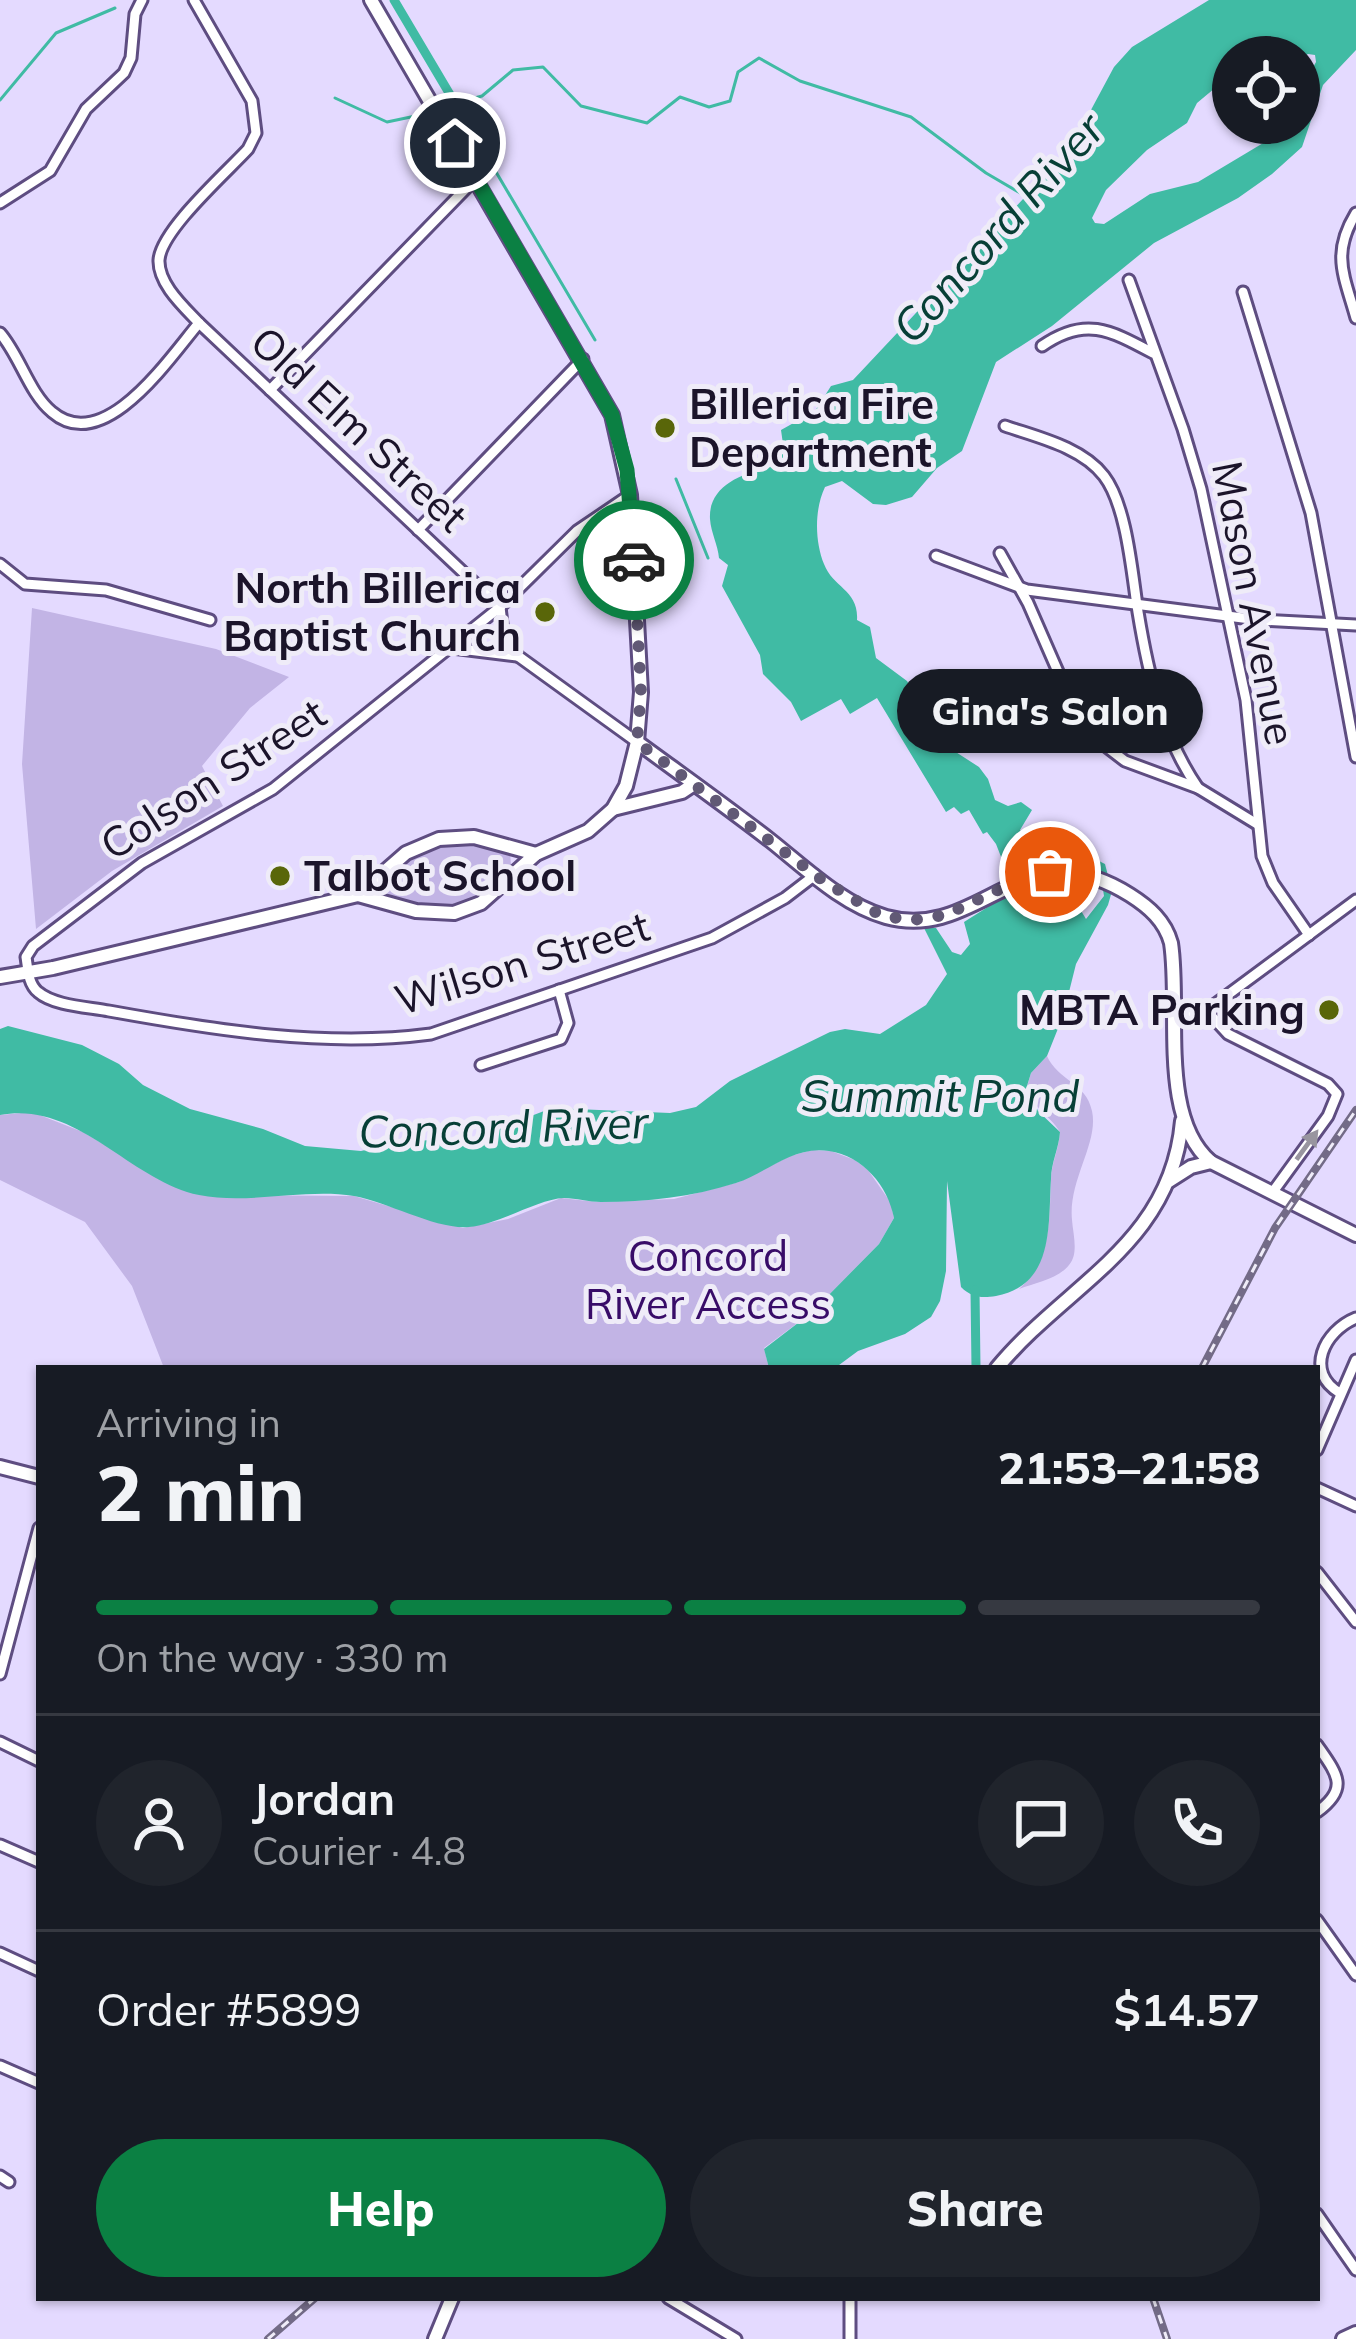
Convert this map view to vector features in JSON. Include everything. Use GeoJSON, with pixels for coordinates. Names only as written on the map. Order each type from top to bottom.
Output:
{"type":"FeatureCollection","features":[{"type":"Feature","properties":{"kind":"main road"},"geometry":{"type":"LineString","coordinates":[[358,895],[416,911],[454,913],[481,903],[536,854],[584,835],[613,809],[628,778],[641,692],[630,495],[618,430],[583,359],[371,0]]}},
{"type":"Feature","properties":{"kind":"main road"},"geometry":{"type":"LineString","coordinates":[[637,742],[815,875],[871,911],[904,920],[950,914],[1011,884],[1055,872],[1106,883],[1143,904],[1166,928],[1172,952],[1182,1118],[1177,1151],[1164,1186],[1114,1261],[1029,1332],[1000,1365]]}},
{"type":"Feature","properties":{"kind":"main road"},"geometry":{"type":"LineString","coordinates":[[613,809],[682,792],[694,784]]}},
{"type":"Feature","properties":{"kind":"main road"},"geometry":{"type":"LineString","coordinates":[[0,976],[28,974],[358,895],[406,853],[439,839],[474,837],[536,854]]}},
{"type":"Feature","properties":{"kind":"main road"},"geometry":{"type":"LineString","coordinates":[[1182,1118],[1193,1144],[1211,1162],[1356,1235]]}},
{"type":"Feature","properties":{"kind":"main road"},"geometry":{"type":"LineString","coordinates":[[1164,1186],[1190,1167],[1211,1162]]}},
{"type":"Feature","properties":{"kind":"main road"},"geometry":{"type":"LineString","coordinates":[[0,1466],[36,1476]]}},
{"type":"Feature","properties":{"kind":"main road"},"geometry":{"type":"LineString","coordinates":[[435,2339],[451,2301]]}},
{"type":"Feature","properties":{"kind":"street"},"geometry":{"type":"LineString","coordinates":[[0,202],[50,171],[86,110],[124,73],[142,0]]}},
{"type":"Feature","properties":{"kind":"street","name":"Old Elm Street"},"geometry":{"type":"LineString","coordinates":[[194,0],[252,101],[256,133],[248,149],[165,241],[159,262],[171,292],[500,608],[503,632],[518,656]]}},
{"type":"Feature","properties":{"kind":"street"},"geometry":{"type":"LineString","coordinates":[[270,390],[476,178]]}},
{"type":"Feature","properties":{"kind":"street"},"geometry":{"type":"LineString","coordinates":[[1356,213],[1342,235],[1339,254],[1356,318]]}},
{"type":"Feature","properties":{"kind":"street","name":"Mason Avenue"},"geometry":{"type":"LineString","coordinates":[[1129,280],[1198,478],[1249,722],[1257,824],[1270,877],[1309,934]]}},
{"type":"Feature","properties":{"kind":"street"},"geometry":{"type":"LineString","coordinates":[[1243,292],[1311,513],[1356,757]]}},
{"type":"Feature","properties":{"kind":"street"},"geometry":{"type":"LineString","coordinates":[[0,333],[54,415],[85,423],[111,416],[128,403],[199,323]]}},
{"type":"Feature","properties":{"kind":"street"},"geometry":{"type":"LineString","coordinates":[[1042,346],[1064,332],[1090,327],[1153,353]]}},
{"type":"Feature","properties":{"kind":"street"},"geometry":{"type":"LineString","coordinates":[[418,530],[583,359]]}},
{"type":"Feature","properties":{"kind":"street"},"geometry":{"type":"LineString","coordinates":[[1005,426],[1070,451],[1104,476],[1120,518],[1164,724],[1198,788]]}},
{"type":"Feature","properties":{"kind":"street","name":"Colson Street"},"geometry":{"type":"LineString","coordinates":[[28,974],[26,957],[33,946],[115,882],[273,789],[500,608],[577,531],[630,495]]}},
{"type":"Feature","properties":{"kind":"street"},"geometry":{"type":"LineString","coordinates":[[1000,553],[1070,697],[1104,746],[1132,764],[1198,788],[1257,824]]}},
{"type":"Feature","properties":{"kind":"street"},"geometry":{"type":"LineString","coordinates":[[936,556],[1019,588],[1227,616],[1356,625]]}},
{"type":"Feature","properties":{"kind":"street"},"geometry":{"type":"LineString","coordinates":[[0,564],[25,584],[106,590],[210,620]]}},
{"type":"Feature","properties":{"kind":"street"},"geometry":{"type":"LineString","coordinates":[[452,648],[518,656],[637,742]]}},
{"type":"Feature","properties":{"kind":"street","name":"Wilson Street"},"geometry":{"type":"LineString","coordinates":[[28,974],[45,996],[160,1020],[270,1034],[393,1039],[431,1034],[718,935],[785,898],[815,875]]}},
{"type":"Feature","properties":{"kind":"street"},"geometry":{"type":"LineString","coordinates":[[1176,1012],[1206,1010],[1356,901]]}},
{"type":"Feature","properties":{"kind":"street"},"geometry":{"type":"LineString","coordinates":[[481,1064],[561,1039],[568,1023],[559,991]]}},
{"type":"Feature","properties":{"kind":"street"},"geometry":{"type":"LineString","coordinates":[[1206,1010],[1228,1034],[1328,1084],[1337,1094],[1328,1116],[1272,1193]]}},
{"type":"Feature","properties":{"kind":"street"},"geometry":{"type":"LineString","coordinates":[[1320,1365],[1327,1338],[1356,1318]]}},
{"type":"Feature","properties":{"kind":"street"},"geometry":{"type":"LineString","coordinates":[[1320,1443],[1356,1360]]}},
{"type":"Feature","properties":{"kind":"street"},"geometry":{"type":"LineString","coordinates":[[1320,1365],[1322,1376],[1340,1393]]}},
{"type":"Feature","properties":{"kind":"street"},"geometry":{"type":"LineString","coordinates":[[1320,1489],[1356,1506]]}},
{"type":"Feature","properties":{"kind":"street"},"geometry":{"type":"LineString","coordinates":[[0,1674],[36,1539]]}},
{"type":"Feature","properties":{"kind":"street"},"geometry":{"type":"LineString","coordinates":[[1320,1576],[1356,1622]]}},
{"type":"Feature","properties":{"kind":"street"},"geometry":{"type":"LineString","coordinates":[[0,1742],[36,1760]]}},
{"type":"Feature","properties":{"kind":"street"},"geometry":{"type":"LineString","coordinates":[[1320,1749],[1334,1769],[1338,1786],[1332,1801],[1320,1810]]}},
{"type":"Feature","properties":{"kind":"street"},"geometry":{"type":"LineString","coordinates":[[0,1845],[36,1861]]}},
{"type":"Feature","properties":{"kind":"street"},"geometry":{"type":"LineString","coordinates":[[1320,1924],[1356,1975]]}},
{"type":"Feature","properties":{"kind":"street"},"geometry":{"type":"LineString","coordinates":[[0,1953],[36,1970]]}},
{"type":"Feature","properties":{"kind":"street"},"geometry":{"type":"LineString","coordinates":[[0,2066],[36,2082]]}},
{"type":"Feature","properties":{"kind":"street"},"geometry":{"type":"LineString","coordinates":[[1320,2218],[1356,2270]]}},
{"type":"Feature","properties":{"kind":"street"},"geometry":{"type":"LineString","coordinates":[[673,2301],[736,2339]]}},
{"type":"Feature","properties":{"kind":"street"},"geometry":{"type":"LineString","coordinates":[[850,2301],[850,2339]]}},
{"type":"Feature","properties":{"kind":"green space"},"geometry":{"type":"Polygon","coordinates":[[[32,608],[216,649],[289,677],[250,708],[202,766],[223,806],[112,871],[36,929],[22,764],[32,608]]]}},
{"type":"Feature","properties":{"kind":"green space"},"geometry":{"type":"Polygon","coordinates":[[[450,837],[510,853],[512,875],[492,895],[442,914],[393,900],[385,888],[390,867],[413,851],[450,837]]]}},
{"type":"Feature","properties":{"kind":"green space"},"geometry":{"type":"Polygon","coordinates":[[[1047,1056],[1089,1101],[1093,1123],[1074,1191],[1072,1260],[1053,1277],[1019,1289],[1038,1265],[1049,1224],[1051,1174],[1060,1132],[1027,1087],[1031,1073],[1047,1056]]]}},
{"type":"Feature","properties":{"kind":"green space","name":"Concord River Access"},"geometry":{"type":"Polygon","coordinates":[[[32,1112],[83,1132],[170,1184],[200,1195],[354,1196],[463,1228],[508,1219],[561,1198],[597,1202],[674,1199],[739,1182],[790,1156],[831,1151],[868,1170],[891,1203],[894,1218],[879,1244],[811,1313],[764,1348],[768,1365],[163,1365],[132,1286],[85,1222],[0,1180],[0,1115],[32,1112]]]}},
{"type":"Feature","properties":{"kind":"water"},"geometry":{"type":"Polygon","coordinates":[[[1209,0],[1356,0],[1356,50],[1320,94],[1320,36],[1212,36],[1212,90],[1197,103],[1187,123],[1147,150],[1106,190],[1092,218],[1095,223],[1104,224],[1150,194],[1198,182],[1262,144],[1302,147],[1238,198],[1154,243],[1052,326],[996,362],[962,451],[937,468],[912,497],[873,504],[842,481],[825,487],[821,496],[817,536],[824,564],[850,595],[857,620],[870,627],[876,658],[907,681],[948,747],[979,767],[988,779],[995,800],[1008,806],[1021,802],[1032,810],[1020,830],[1086,919],[1104,896],[1095,859],[1105,864],[1112,891],[1108,905],[1076,964],[1047,1056],[1031,1073],[1027,1086],[1038,1111],[1060,1132],[1051,1173],[1048,1233],[1039,1266],[1029,1279],[1015,1290],[991,1297],[973,1295],[961,1287],[947,1181],[946,1271],[931,1317],[905,1334],[858,1351],[839,1365],[768,1365],[764,1349],[811,1313],[879,1244],[894,1218],[872,1174],[841,1154],[804,1152],[747,1179],[686,1195],[618,1202],[554,1199],[481,1225],[456,1227],[354,1196],[199,1195],[149,1174],[54,1119],[0,1115],[0,1029],[8,1026],[82,1045],[190,1109],[305,1146],[361,1151],[404,1141],[471,1139],[552,1108],[670,1113],[696,1107],[730,1081],[830,1032],[880,1034],[926,1005],[947,974],[924,928],[936,928],[952,952],[961,955],[970,944],[964,922],[1019,892],[1014,890],[996,844],[987,832],[983,834],[969,810],[961,814],[954,807],[946,812],[877,698],[850,714],[841,699],[801,721],[791,702],[763,674],[760,655],[722,586],[728,565],[719,558],[711,507],[732,481],[775,465],[784,451],[781,430],[815,411],[831,386],[853,380],[1070,149],[1114,67],[1132,47],[1209,0]]]}},
{"type":"Feature","properties":{"kind":"waterway"},"geometry":{"type":"LineString","coordinates":[[394,0],[455,103]]}},
{"type":"Feature","properties":{"kind":"waterway"},"geometry":{"type":"LineString","coordinates":[[0,100],[56,33],[115,8]]}},
{"type":"Feature","properties":{"kind":"waterway","name":"Concord River"},"geometry":{"type":"LineString","coordinates":[[449,105],[482,96],[513,70],[543,67],[581,106],[647,123],[680,97],[709,107],[730,101],[738,72],[759,58],[800,81],[911,117],[1027,197]]}},
{"type":"Feature","properties":{"kind":"waterway"},"geometry":{"type":"LineString","coordinates":[[335,98],[387,122],[425,114]]}},
{"type":"Feature","properties":{"kind":"waterway"},"geometry":{"type":"LineString","coordinates":[[456,104],[595,340]]}},
{"type":"Feature","properties":{"kind":"waterway"},"geometry":{"type":"LineString","coordinates":[[676,479],[708,558]]}},
{"type":"Feature","properties":{"kind":"waterway"},"geometry":{"type":"LineString","coordinates":[[975,1290],[976,1365]]}},
{"type":"Feature","properties":{"kind":"railway"},"geometry":{"type":"LineString","coordinates":[[1204,1365],[1275,1228],[1356,1110]]}},
{"type":"Feature","properties":{"kind":"railway"},"geometry":{"type":"LineString","coordinates":[[268,2339],[312,2301]]}},
{"type":"Feature","properties":{"kind":"railway"},"geometry":{"type":"LineString","coordinates":[[1154,2301],[1167,2339]]}},
{"type":"Feature","properties":{"kind":"way so far"},"geometry":{"type":"LineString","coordinates":[[634,560],[641,692],[637,742],[825,882],[882,916],[913,920],[945,915],[1019,880],[1050,872]]}},
{"type":"Feature","properties":{"kind":"place","name":"Billerica Fire Department"},"geometry":{"type":"Point","coordinates":[665,428]}},
{"type":"Feature","properties":{"kind":"place","name":"North Billerica Baptist Church"},"geometry":{"type":"Point","coordinates":[545,612]}},
{"type":"Feature","properties":{"kind":"place","name":"Gina's Salon"},"geometry":{"type":"Point","coordinates":[1050,872]}},
{"type":"Feature","properties":{"kind":"place","name":"Talbot School"},"geometry":{"type":"Point","coordinates":[280,876]}},
{"type":"Feature","properties":{"kind":"place","name":"MBTA Parking"},"geometry":{"type":"Point","coordinates":[1329,1010]}},
{"type":"Feature","properties":{"kind":"route"},"geometry":{"type":"LineString","coordinates":[[455,143],[612,415],[627,470],[634,560]]}},
{"type":"Feature","properties":{"kind":"water label","name":"Summit Pond"},"geometry":{"type":"Point","coordinates":[940,1096]}}]}
